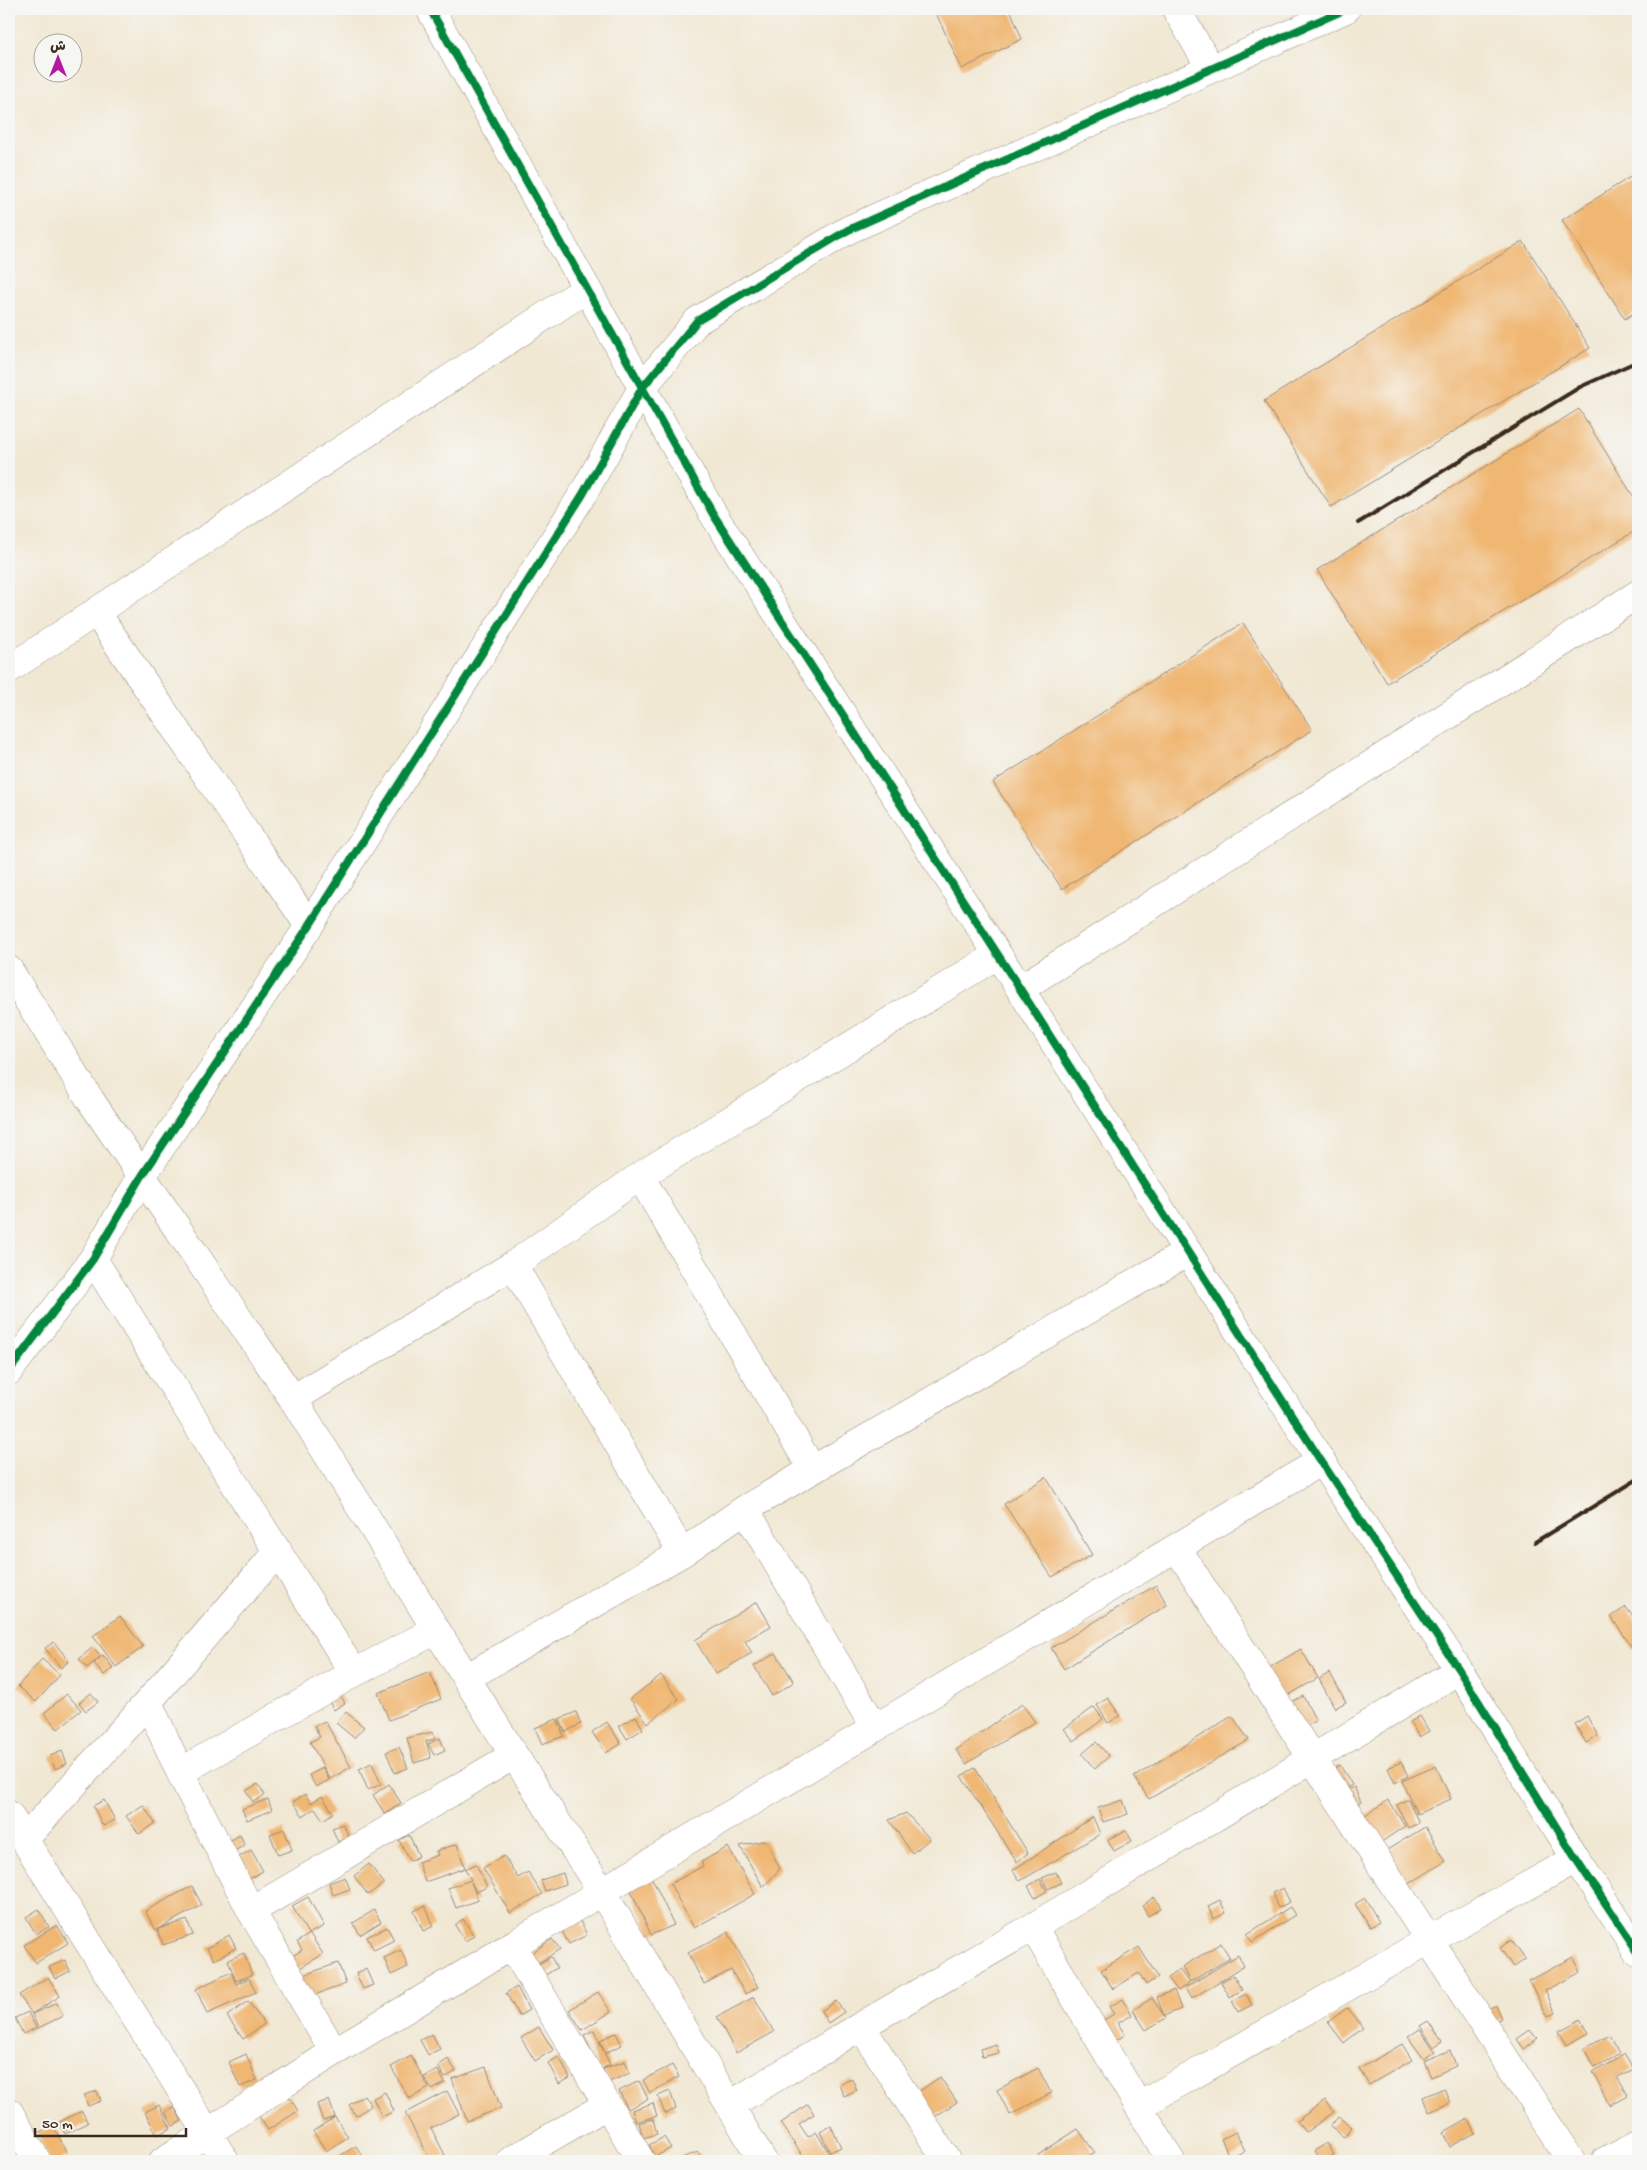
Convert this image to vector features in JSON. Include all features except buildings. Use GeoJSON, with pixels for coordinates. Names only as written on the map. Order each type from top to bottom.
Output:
{"type":"FeatureCollection","features":[{"type":"Feature","properties":{"kind":"street"},"geometry":{"type":"LineString","coordinates":[[430,9],[713,514],[1020,989],[1321,1461],[1459,1670],[1576,1859],[1638,1952]]}},
{"type":"Feature","properties":{"kind":"street"},"geometry":{"type":"LineString","coordinates":[[1176,9],[1212,69]]}},
{"type":"Feature","properties":{"kind":"street"},"geometry":{"type":"LineString","coordinates":[[9,1371],[93,1259],[142,1176],[309,926],[583,494],[642,388],[697,321],[848,230],[1346,9]]}},
{"type":"Feature","properties":{"kind":"street"},"geometry":{"type":"LineString","coordinates":[[9,669],[586,289]]}},
{"type":"Feature","properties":{"kind":"street"},"geometry":{"type":"LineString","coordinates":[[1020,989],[1638,594]]}},
{"type":"Feature","properties":{"kind":"street"},"geometry":{"type":"LineString","coordinates":[[96,612],[309,926]]}},
{"type":"Feature","properties":{"kind":"street"},"geometry":{"type":"LineString","coordinates":[[293,1399],[513,1265],[640,1176],[997,955]]}},
{"type":"Feature","properties":{"kind":"street"},"geometry":{"type":"LineString","coordinates":[[9,970],[142,1176],[293,1399],[514,1756],[602,1892],[763,2161]]}},
{"type":"Feature","properties":{"kind":"street"},"geometry":{"type":"LineString","coordinates":[[640,1176],[812,1469]]}},
{"type":"Feature","properties":{"kind":"street"},"geometry":{"type":"LineString","coordinates":[[466,1678],[682,1553],[745,1509],[812,1469],[1188,1252]]}},
{"type":"Feature","properties":{"kind":"street"},"geometry":{"type":"LineString","coordinates":[[93,1259],[354,1673]]}},
{"type":"Feature","properties":{"kind":"street"},"geometry":{"type":"LineString","coordinates":[[513,1265],[682,1553]]}},
{"type":"Feature","properties":{"kind":"street"},"geometry":{"type":"LineString","coordinates":[[163,2161],[334,2052],[1321,1461]]}},
{"type":"Feature","properties":{"kind":"street"},"geometry":{"type":"LineString","coordinates":[[745,1509],[875,1728]]}},
{"type":"Feature","properties":{"kind":"street"},"geometry":{"type":"LineString","coordinates":[[1177,1548],[1571,2161]]}},
{"type":"Feature","properties":{"kind":"street"},"geometry":{"type":"LineString","coordinates":[[24,1840],[148,1702],[278,1551]]}},
{"type":"Feature","properties":{"kind":"street"},"geometry":{"type":"LineString","coordinates":[[180,1772],[354,1673],[436,1630]]}},
{"type":"Feature","properties":{"kind":"street"},"geometry":{"type":"LineString","coordinates":[[730,2105],[861,2026],[1033,1927],[1459,1670]]}},
{"type":"Feature","properties":{"kind":"street"},"geometry":{"type":"LineString","coordinates":[[148,1702],[180,1772],[251,1910],[334,2052]]}},
{"type":"Feature","properties":{"kind":"street"},"geometry":{"type":"LineString","coordinates":[[251,1910],[514,1756]]}},
{"type":"Feature","properties":{"kind":"street"},"geometry":{"type":"LineString","coordinates":[[9,1815],[225,2161]]}},
{"type":"Feature","properties":{"kind":"street"},"geometry":{"type":"LineString","coordinates":[[1139,2106],[1429,1940],[1576,1859]]}},
{"type":"Feature","properties":{"kind":"street"},"geometry":{"type":"LineString","coordinates":[[1033,1927],[1171,2161]]}},
{"type":"Feature","properties":{"kind":"street"},"geometry":{"type":"LineString","coordinates":[[512,1946],[641,2161]]}},
{"type":"Feature","properties":{"kind":"street"},"geometry":{"type":"LineString","coordinates":[[861,2026],[947,2161]]}},
{"type":"Feature","properties":{"kind":"street"},"geometry":{"type":"LineString","coordinates":[[510,2161],[607,2105]]}},
{"type":"Feature","properties":{"kind":"street"},"geometry":{"type":"LineString","coordinates":[[9,2112],[37,2161]]}},
{"type":"Feature","properties":{"kind":"street"},"geometry":{"type":"LineString","coordinates":[[1605,2161],[1638,2144]]}},
{"type":"Feature","properties":{"kind":"railway"},"geometry":{"type":"LineString","coordinates":[[1358,523],[1580,387],[1638,361]]}},
{"type":"Feature","properties":{"kind":"railway"},"geometry":{"type":"LineString","coordinates":[[1535,1542],[1638,1479]]}},
{"type":"Feature","properties":{"kind":"cycle path"},"geometry":{"type":"LineString","coordinates":[[430,9],[713,514],[1020,989],[1321,1461],[1459,1670],[1576,1859],[1638,1952]]}},
{"type":"Feature","properties":{"kind":"cycle path"},"geometry":{"type":"LineString","coordinates":[[9,1371],[93,1259],[142,1176],[309,926],[583,494],[642,388],[697,321],[848,230],[1346,9]]}}]}
